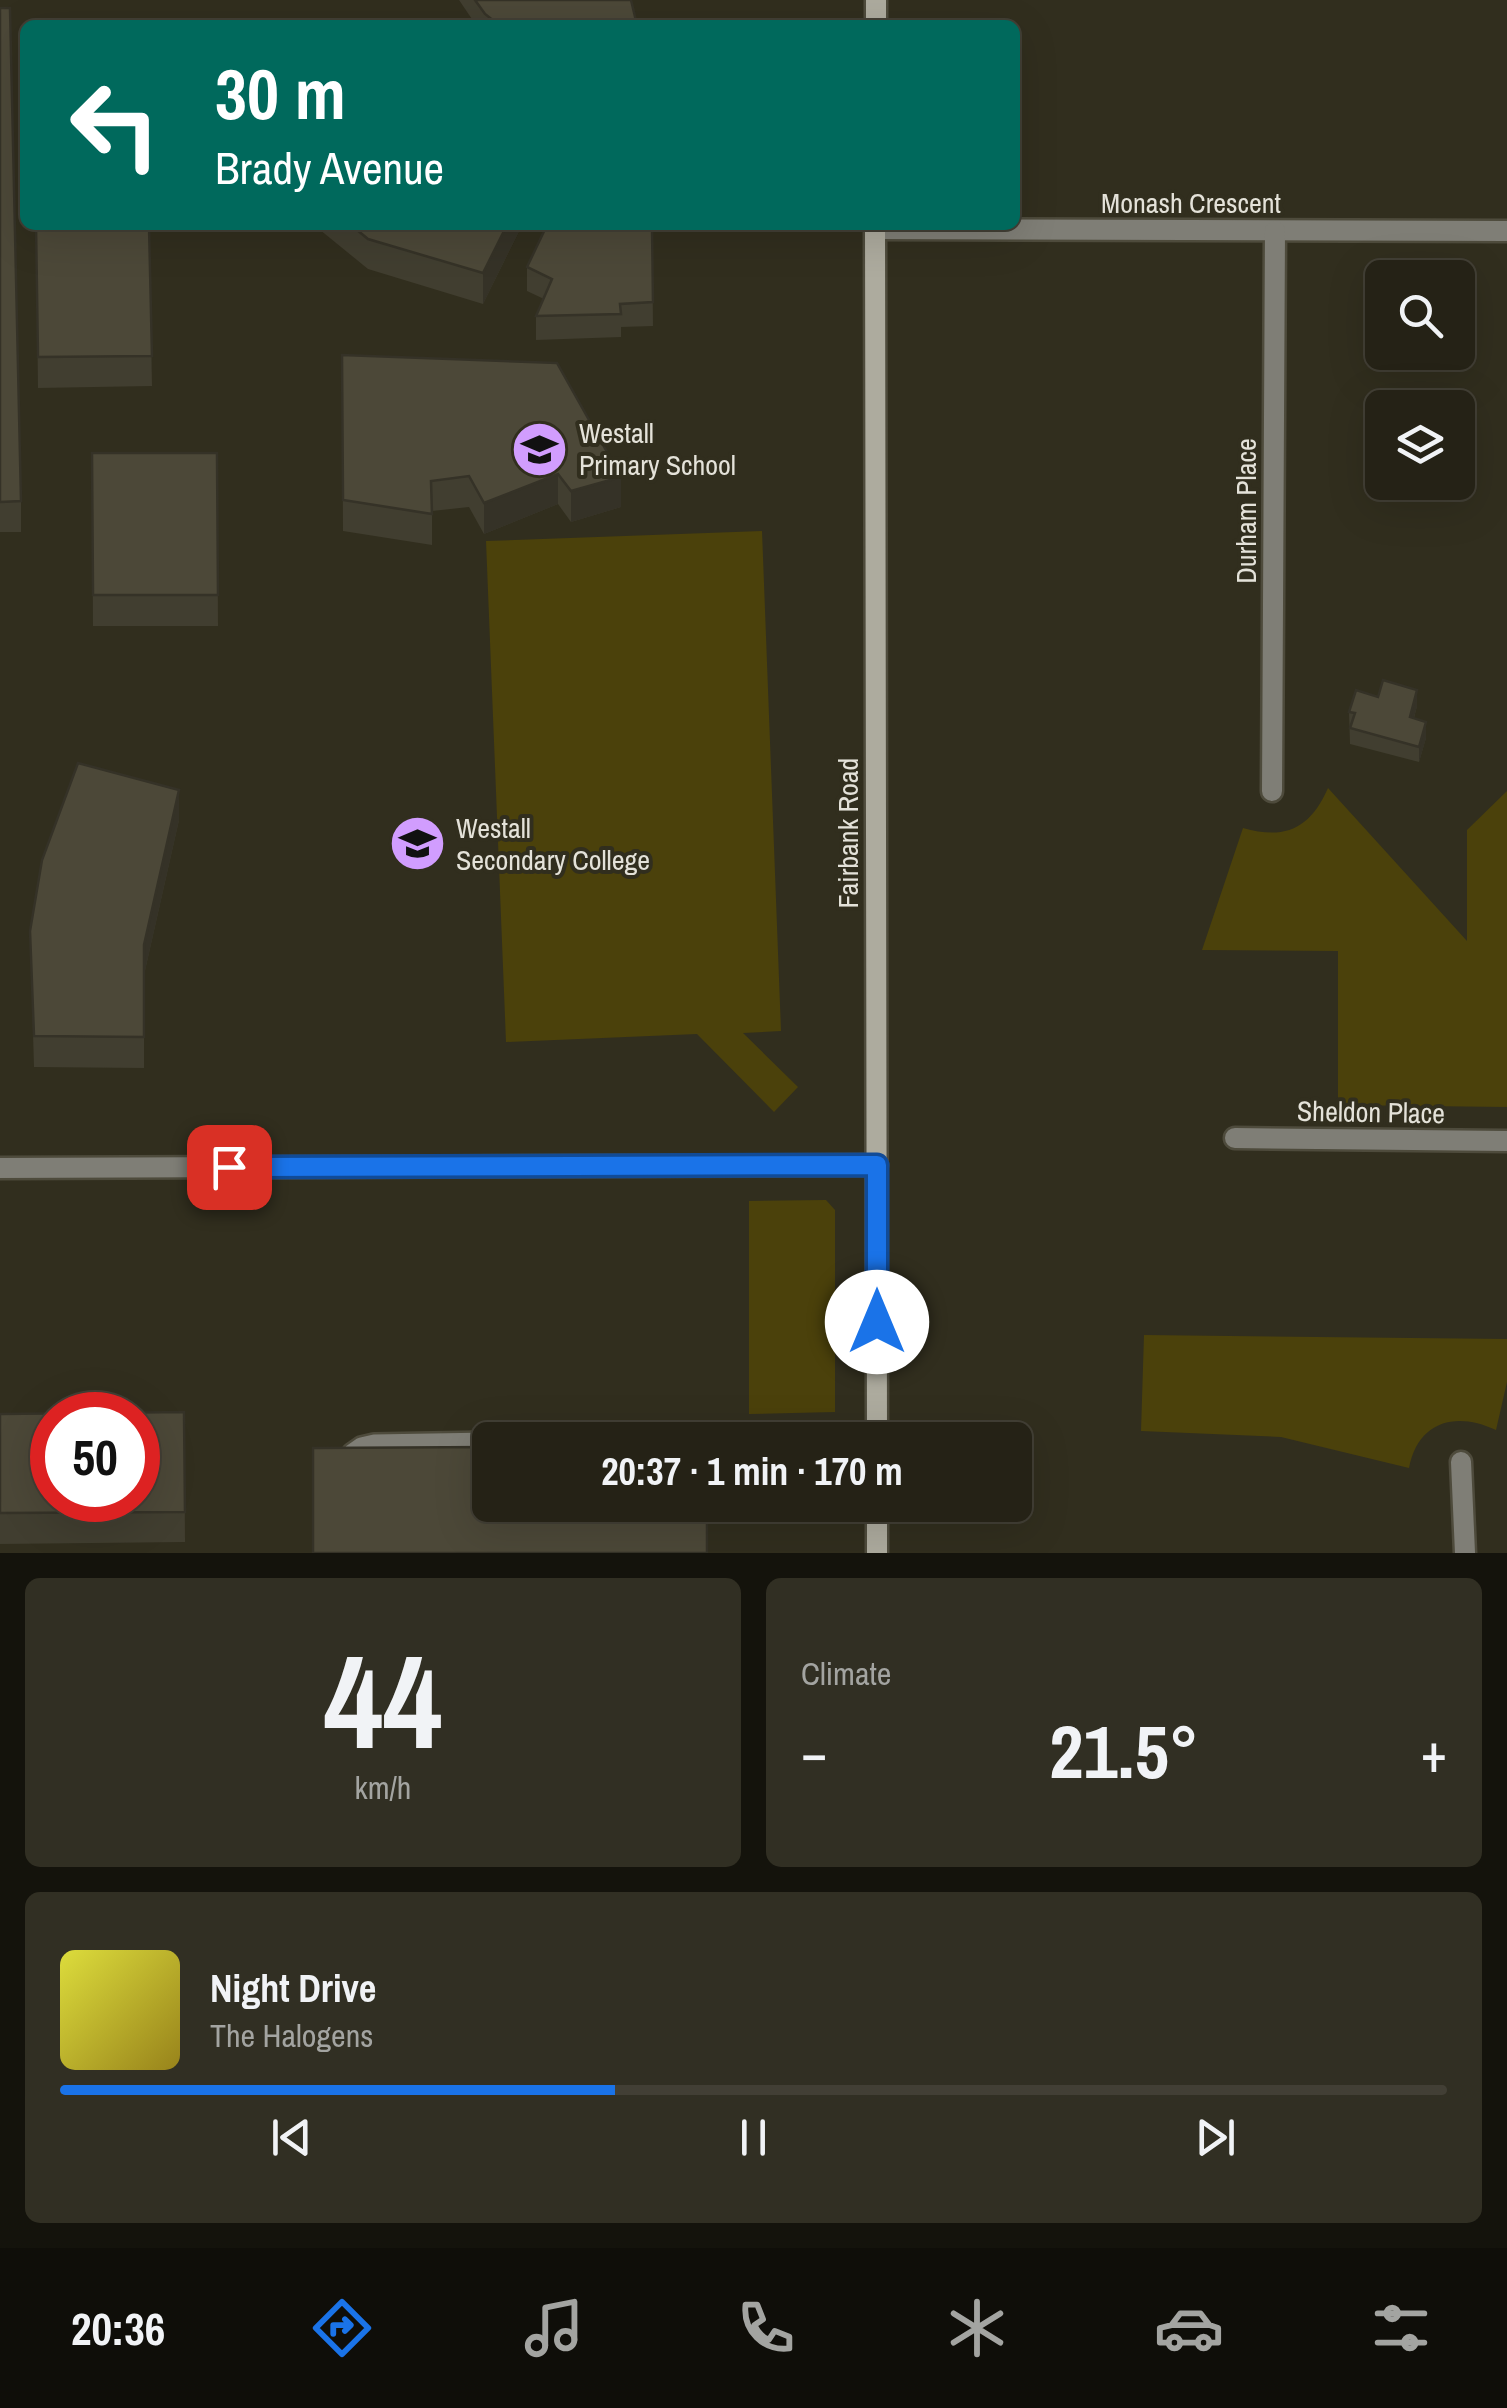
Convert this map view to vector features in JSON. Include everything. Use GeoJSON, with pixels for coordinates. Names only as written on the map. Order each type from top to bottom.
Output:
{"type":"FeatureCollection","features":[{"type":"Feature","properties":{"kind":"main road","name":"Fairbank Road"},"geometry":{"type":"LineString","coordinates":[[875,230],[877,1422]]}},
{"type":"Feature","properties":{"kind":"main road"},"geometry":{"type":"LineString","coordinates":[[876,1553],[877,1522]]}},
{"type":"Feature","properties":{"kind":"street","name":"Monash Crescent"},"geometry":{"type":"LineString","coordinates":[[1020,229],[1507,230]]}},
{"type":"Feature","properties":{"kind":"street","name":"Durham Place"},"geometry":{"type":"LineString","coordinates":[[1272,791],[1275,232]]}},
{"type":"Feature","properties":{"kind":"street","name":"Sheldon Place"},"geometry":{"type":"LineString","coordinates":[[1235,1138],[1507,1140]]}},
{"type":"Feature","properties":{"kind":"street"},"geometry":{"type":"LineString","coordinates":[[0,1168],[877,1165]]}},
{"type":"Feature","properties":{"kind":"street"},"geometry":{"type":"LineString","coordinates":[[1462,1462],[1465,1553]]}},
{"type":"Feature","properties":{"kind":"lane"},"geometry":{"type":"LineString","coordinates":[[349,1471],[351,1452],[361,1444],[472,1441]]}},
{"type":"Feature","properties":{"kind":"shaded area"},"geometry":{"type":"Polygon","coordinates":[[[762,531],[781,1031],[743,1033],[798,1087],[774,1112],[697,1034],[506,1042],[486,541],[762,531]]]}},
{"type":"Feature","properties":{"kind":"shaded area"},"geometry":{"type":"Polygon","coordinates":[[[1328,788],[1467,941],[1467,830],[1507,791],[1507,1107],[1338,1105],[1338,951],[1202,950],[1243,828],[1271,833],[1294,828],[1313,813],[1328,788]]]}},
{"type":"Feature","properties":{"kind":"shaded area"},"geometry":{"type":"Polygon","coordinates":[[[826,1200],[835,1210],[835,1412],[749,1414],[749,1201],[826,1200]]]}},
{"type":"Feature","properties":{"kind":"shaded area"},"geometry":{"type":"Polygon","coordinates":[[[1144,1335],[1507,1339],[1507,1382],[1496,1430],[1467,1421],[1441,1424],[1421,1440],[1409,1468],[1281,1437],[1141,1431],[1144,1335]]]}},
{"type":"Feature","properties":{"kind":"building"},"geometry":{"type":"Polygon","coordinates":[[[475,0],[631,0],[636,20],[493,20],[475,0]]]}},
{"type":"Feature","properties":{"kind":"building"},"geometry":{"type":"Polygon","coordinates":[[[0,8],[10,8],[21,501],[0,502],[0,8]]]}},
{"type":"Feature","properties":{"kind":"building"},"geometry":{"type":"Polygon","coordinates":[[[36,230],[149,230],[152,356],[38,357],[36,230]]]}},
{"type":"Feature","properties":{"kind":"building"},"geometry":{"type":"Polygon","coordinates":[[[357,230],[504,230],[483,273],[368,239],[357,230]]]}},
{"type":"Feature","properties":{"kind":"building"},"geometry":{"type":"Polygon","coordinates":[[[545,230],[652,230],[653,302],[620,304],[621,314],[536,316],[552,279],[527,267],[545,230]]]}},
{"type":"Feature","properties":{"kind":"building"},"geometry":{"type":"Polygon","coordinates":[[[342,355],[557,363],[621,477],[571,491],[558,474],[484,503],[469,476],[431,481],[432,514],[343,500],[342,355]]]}},
{"type":"Feature","properties":{"kind":"building"},"geometry":{"type":"Polygon","coordinates":[[[92,453],[217,453],[218,595],[93,595],[92,453]]]}},
{"type":"Feature","properties":{"kind":"building"},"geometry":{"type":"Polygon","coordinates":[[[1383,680],[1417,690],[1410,717],[1426,722],[1419,747],[1350,728],[1355,713],[1349,712],[1356,690],[1378,697],[1383,680]]]}},
{"type":"Feature","properties":{"kind":"building"},"geometry":{"type":"Polygon","coordinates":[[[78,763],[179,790],[144,945],[144,1037],[34,1036],[30,931],[42,860],[78,763]]]}},
{"type":"Feature","properties":{"kind":"building"},"geometry":{"type":"Polygon","coordinates":[[[160,1412],[184,1412],[185,1512],[160,1512],[160,1412]]]}},
{"type":"Feature","properties":{"kind":"building"},"geometry":{"type":"Polygon","coordinates":[[[0,1414],[30,1414],[30,1513],[0,1513],[0,1414]]]}},
{"type":"Feature","properties":{"kind":"building"},"geometry":{"type":"Polygon","coordinates":[[[472,1447],[472,1522],[707,1522],[707,1553],[313,1553],[313,1448],[472,1447]]]}},
{"type":"Feature","properties":{"kind":"place","name":"Westall Primary School"},"geometry":{"type":"Point","coordinates":[540,449]}},
{"type":"Feature","properties":{"kind":"place","name":"Westall Secondary College"},"geometry":{"type":"Point","coordinates":[417,844]}},
{"type":"Feature","properties":{"kind":"route"},"geometry":{"type":"LineString","coordinates":[[229,1167],[877,1165],[877,1322]]}}]}
